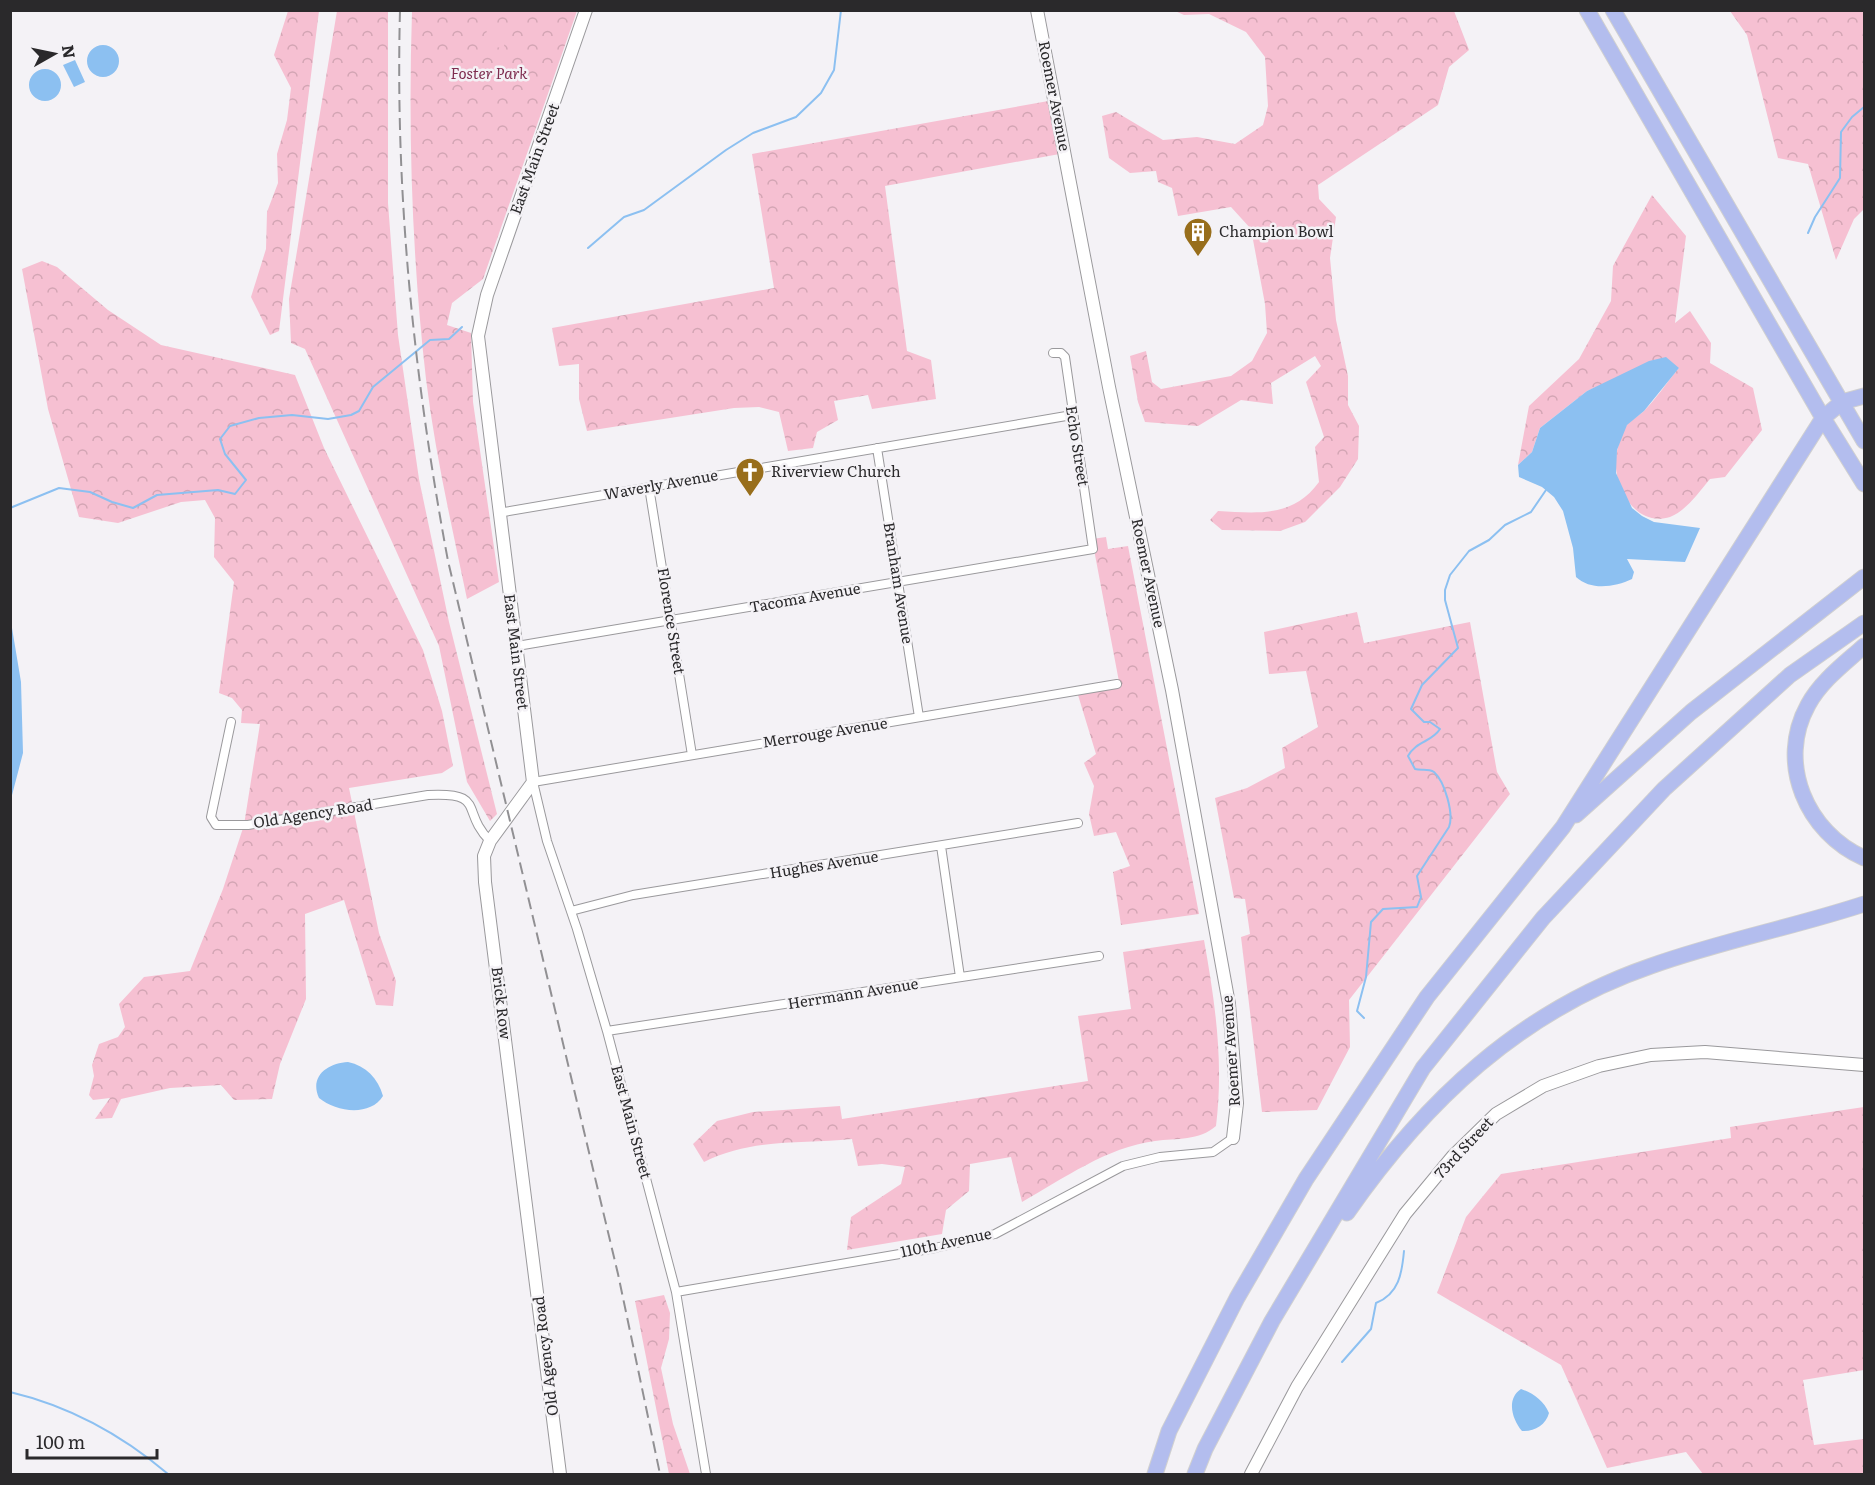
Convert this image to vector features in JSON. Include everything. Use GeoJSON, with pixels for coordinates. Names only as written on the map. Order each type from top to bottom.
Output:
{"type":"FeatureCollection","features":[{"type":"Feature","properties":{"kind":"highway"},"geometry":{"type":"LineString","coordinates":[[1587,10],[1823,418],[1864,484]]}},
{"type":"Feature","properties":{"kind":"highway"},"geometry":{"type":"LineString","coordinates":[[1613,10],[1864,441]]}},
{"type":"Feature","properties":{"kind":"highway"},"geometry":{"type":"LineString","coordinates":[[1155,1474],[1169,1431],[1226,1318],[1306,1179],[1427,997],[1563,827],[1823,418],[1842,402],[1864,396]]}},
{"type":"Feature","properties":{"kind":"highway"},"geometry":{"type":"LineString","coordinates":[[1563,827],[1690,712],[1864,577]]}},
{"type":"Feature","properties":{"kind":"highway"},"geometry":{"type":"LineString","coordinates":[[1195,1474],[1205,1449],[1272,1321],[1423,1068],[1543,918],[1664,789],[1790,675],[1864,623]]}},
{"type":"Feature","properties":{"kind":"highway"},"geometry":{"type":"LineString","coordinates":[[1864,646],[1828,679],[1811,700],[1801,722],[1795,752],[1798,783],[1814,816],[1834,840],[1864,858]]}},
{"type":"Feature","properties":{"kind":"highway"},"geometry":{"type":"LineString","coordinates":[[1272,1321],[1367,1184],[1420,1119],[1482,1059],[1524,1029],[1590,990],[1650,966],[1864,904]]}},
{"type":"Feature","properties":{"kind":"street","name":"East Main Street"},"geometry":{"type":"LineString","coordinates":[[586,10],[489,289],[477,336],[533,782],[547,841],[607,1031],[676,1292],[706,1474]]}},
{"type":"Feature","properties":{"kind":"street","name":"Roemer Avenue"},"geometry":{"type":"LineString","coordinates":[[1037,10],[1107,379],[1171,681],[1229,1004],[1237,1103],[1233,1138]]}},
{"type":"Feature","properties":{"kind":"street","name":"Echo Street"},"geometry":{"type":"LineString","coordinates":[[1053,353],[1061,353],[1065,357],[1093,549]]}},
{"type":"Feature","properties":{"kind":"street","name":"Waverly Avenue"},"geometry":{"type":"LineString","coordinates":[[498,513],[1072,415]]}},
{"type":"Feature","properties":{"kind":"street","name":"Branham Avenue"},"geometry":{"type":"LineString","coordinates":[[877,448],[919,717]]}},
{"type":"Feature","properties":{"kind":"street","name":"Florence Street"},"geometry":{"type":"LineString","coordinates":[[649,487],[692,755]]}},
{"type":"Feature","properties":{"kind":"street","name":"Tacoma Avenue"},"geometry":{"type":"LineString","coordinates":[[517,646],[1093,549]]}},
{"type":"Feature","properties":{"kind":"street","name":"Merrouge Avenue"},"geometry":{"type":"LineString","coordinates":[[533,782],[1117,684]]}},
{"type":"Feature","properties":{"kind":"street","name":"Old Agency Road"},"geometry":{"type":"LineString","coordinates":[[231,722],[211,817],[216,825],[248,825],[428,795],[454,794],[466,799],[474,812],[480,830],[490,841]]}},
{"type":"Feature","properties":{"kind":"street","name":"Brick Row"},"geometry":{"type":"LineString","coordinates":[[531,1238],[485,882],[484,856],[490,841],[533,782]]}},
{"type":"Feature","properties":{"kind":"street","name":"Hughes Avenue"},"geometry":{"type":"LineString","coordinates":[[570,911],[633,895],[1078,823]]}},
{"type":"Feature","properties":{"kind":"street"},"geometry":{"type":"LineString","coordinates":[[941,846],[960,977]]}},
{"type":"Feature","properties":{"kind":"street","name":"Herrmann Avenue"},"geometry":{"type":"LineString","coordinates":[[607,1031],[1099,956]]}},
{"type":"Feature","properties":{"kind":"street","name":"73rd Street"},"geometry":{"type":"LineString","coordinates":[[1251,1474],[1297,1387],[1405,1214],[1453,1156],[1496,1114],[1555,1082],[1599,1066],[1651,1055],[1705,1052],[1864,1065]]}},
{"type":"Feature","properties":{"kind":"street","name":"110th Avenue"},"geometry":{"type":"LineString","coordinates":[[676,1292],[935,1248],[995,1234],[1123,1166],[1160,1157],[1213,1152],[1233,1138]]}},
{"type":"Feature","properties":{"kind":"street","name":"Old Agency Road"},"geometry":{"type":"LineString","coordinates":[[531,1238],[560,1474]]}},
{"type":"Feature","properties":{"kind":"green space"},"geometry":{"type":"Polygon","coordinates":[[[288,11],[319,11],[279,331],[270,335],[251,297],[266,249],[267,212],[278,183],[277,154],[287,120],[291,88],[274,55],[288,11]]]}},
{"type":"Feature","properties":{"kind":"green space"},"geometry":{"type":"Polygon","coordinates":[[[337,11],[388,11],[388,203],[398,335],[419,479],[449,622],[497,814],[490,821],[467,782],[439,646],[305,349],[291,343],[289,299],[337,11]]]}},
{"type":"Feature","properties":{"kind":"green space","name":"Foster Park"},"geometry":{"type":"Polygon","coordinates":[[[412,11],[577,11],[483,279],[452,303],[447,325],[471,333],[473,402],[499,582],[467,599],[434,434],[421,333],[412,195],[412,11]]]}},
{"type":"Feature","properties":{"kind":"green space"},"geometry":{"type":"Polygon","coordinates":[[[1175,11],[1454,11],[1469,50],[1449,67],[1438,105],[1318,185],[1319,199],[1336,217],[1330,258],[1336,320],[1348,376],[1348,405],[1359,426],[1358,459],[1340,487],[1305,522],[1280,531],[1222,530],[1210,520],[1218,511],[1260,512],[1286,508],[1309,494],[1319,482],[1315,447],[1324,437],[1306,382],[1321,366],[1315,356],[1271,383],[1273,404],[1241,400],[1198,426],[1145,422],[1138,402],[1130,356],[1146,351],[1152,382],[1161,389],[1231,376],[1252,361],[1267,333],[1265,304],[1251,229],[1231,207],[1178,216],[1172,188],[1158,182],[1156,171],[1130,173],[1109,158],[1102,116],[1116,112],[1163,140],[1197,137],[1235,144],[1263,125],[1268,106],[1265,57],[1246,32],[1209,14],[1184,15],[1175,11]]]}},
{"type":"Feature","properties":{"kind":"green space"},"geometry":{"type":"Polygon","coordinates":[[[1730,11],[1864,11],[1864,209],[1854,219],[1836,260],[1808,164],[1778,158],[1747,35],[1730,11]]]}},
{"type":"Feature","properties":{"kind":"green space"},"geometry":{"type":"Polygon","coordinates":[[[487,28],[505,30],[504,48],[485,46],[487,28]]]}},
{"type":"Feature","properties":{"kind":"green space"},"geometry":{"type":"Polygon","coordinates":[[[1054,100],[1065,153],[885,186],[907,351],[931,360],[936,399],[872,409],[868,395],[834,401],[838,420],[817,432],[813,448],[788,451],[779,412],[759,407],[734,408],[587,431],[579,399],[579,364],[559,366],[552,328],[774,288],[752,154],[1054,100]]]}},
{"type":"Feature","properties":{"kind":"green space"},"geometry":{"type":"Polygon","coordinates":[[[1652,195],[1686,236],[1675,323],[1690,311],[1711,343],[1710,363],[1753,388],[1762,430],[1725,477],[1710,479],[1692,501],[1676,514],[1656,519],[1634,508],[1626,498],[1620,486],[1616,459],[1626,426],[1649,406],[1679,368],[1615,379],[1587,391],[1540,428],[1532,452],[1518,465],[1529,406],[1579,359],[1611,301],[1613,266],[1652,195]]]}},
{"type":"Feature","properties":{"kind":"green space"},"geometry":{"type":"Polygon","coordinates":[[[42,261],[57,267],[108,310],[161,345],[295,375],[324,448],[423,650],[442,711],[453,766],[442,773],[349,788],[379,933],[396,981],[393,1006],[376,1005],[344,900],[305,914],[306,999],[280,1064],[272,1099],[234,1100],[221,1085],[170,1088],[121,1099],[112,1118],[95,1119],[110,1098],[93,1100],[89,1095],[94,1076],[92,1065],[99,1044],[118,1037],[125,1027],[119,1004],[144,977],[190,971],[223,889],[244,825],[260,724],[241,723],[242,710],[232,698],[219,693],[234,582],[214,557],[215,518],[205,500],[181,502],[118,523],[79,517],[48,409],[22,269],[42,261]]]}},
{"type":"Feature","properties":{"kind":"green space"},"geometry":{"type":"Polygon","coordinates":[[[1106,537],[1108,549],[1128,546],[1199,914],[1121,925],[1113,872],[1130,866],[1116,832],[1094,836],[1089,814],[1094,786],[1084,763],[1096,754],[1078,695],[1120,687],[1092,539],[1106,537]]]}},
{"type":"Feature","properties":{"kind":"green space"},"geometry":{"type":"Polygon","coordinates":[[[1357,612],[1364,643],[1470,622],[1497,772],[1510,794],[1349,1000],[1350,1047],[1317,1110],[1262,1112],[1241,937],[1250,934],[1245,899],[1234,898],[1215,798],[1247,788],[1285,768],[1282,748],[1318,727],[1306,671],[1269,674],[1264,632],[1357,612]]]}},
{"type":"Feature","properties":{"kind":"green space"},"geometry":{"type":"Polygon","coordinates":[[[1204,940],[1215,1009],[1219,1079],[1216,1126],[1202,1134],[1137,1144],[1120,1150],[1086,1165],[1022,1202],[1011,1157],[970,1164],[969,1191],[946,1210],[942,1234],[847,1250],[851,1217],[901,1184],[905,1167],[882,1164],[858,1166],[852,1139],[758,1145],[722,1154],[704,1162],[693,1144],[717,1121],[753,1112],[840,1106],[842,1119],[1088,1081],[1078,1016],[1131,1009],[1123,952],[1204,940]]]}},
{"type":"Feature","properties":{"kind":"green space"},"geometry":{"type":"Polygon","coordinates":[[[1864,1107],[1864,1370],[1803,1380],[1814,1445],[1864,1439],[1864,1474],[1703,1474],[1686,1452],[1607,1468],[1561,1365],[1437,1293],[1466,1217],[1501,1174],[1731,1138],[1730,1127],[1864,1107]]]}},
{"type":"Feature","properties":{"kind":"green space"},"geometry":{"type":"Polygon","coordinates":[[[664,1295],[670,1313],[669,1339],[661,1368],[673,1424],[690,1474],[669,1474],[635,1301],[664,1295]]]}},
{"type":"Feature","properties":{"kind":"water"},"geometry":{"type":"Polygon","coordinates":[[[103,45],[114,50],[119,61],[114,72],[103,77],[92,72],[87,61],[92,50],[103,45]]]}},
{"type":"Feature","properties":{"kind":"water"},"geometry":{"type":"Polygon","coordinates":[[[75,60],[85,82],[74,87],[63,65],[75,60]]]}},
{"type":"Feature","properties":{"kind":"water"},"geometry":{"type":"Polygon","coordinates":[[[45,69],[56,74],[61,85],[56,96],[45,101],[34,96],[29,85],[34,74],[45,69]]]}},
{"type":"Feature","properties":{"kind":"water"},"geometry":{"type":"Polygon","coordinates":[[[1666,357],[1679,368],[1644,411],[1627,425],[1617,450],[1616,473],[1632,508],[1642,516],[1654,522],[1700,528],[1685,562],[1627,559],[1634,572],[1632,579],[1611,586],[1589,584],[1576,577],[1573,548],[1563,511],[1554,497],[1542,487],[1519,477],[1518,465],[1532,452],[1540,428],[1587,391],[1649,361],[1666,357]]]}},
{"type":"Feature","properties":{"kind":"water"},"geometry":{"type":"Polygon","coordinates":[[[11,622],[21,682],[23,753],[11,799],[11,622]]]}},
{"type":"Feature","properties":{"kind":"water"},"geometry":{"type":"Polygon","coordinates":[[[348,1062],[366,1070],[378,1084],[383,1096],[377,1103],[362,1110],[353,1110],[334,1107],[319,1098],[316,1083],[322,1072],[334,1065],[348,1062]]]}},
{"type":"Feature","properties":{"kind":"water"},"geometry":{"type":"Polygon","coordinates":[[[1521,1389],[1538,1398],[1549,1413],[1539,1427],[1531,1430],[1522,1431],[1513,1415],[1513,1398],[1521,1389]]]}},
{"type":"Feature","properties":{"kind":"waterway"},"geometry":{"type":"LineString","coordinates":[[588,248],[624,217],[644,210],[726,150],[753,133],[796,117],[821,93],[834,70],[841,10]]}},
{"type":"Feature","properties":{"kind":"waterway"},"geometry":{"type":"LineString","coordinates":[[1808,233],[1815,217],[1840,178],[1841,132],[1852,117],[1864,107]]}},
{"type":"Feature","properties":{"kind":"waterway"},"geometry":{"type":"LineString","coordinates":[[10,508],[59,488],[90,492],[133,508],[157,495],[218,490],[235,494],[246,480],[225,454],[220,439],[230,426],[259,418],[292,415],[328,419],[351,415],[359,411],[373,387],[430,340],[449,339],[462,327]]}},
{"type":"Feature","properties":{"kind":"waterway"},"geometry":{"type":"LineString","coordinates":[[1364,1018],[1357,1011],[1366,977],[1371,922],[1383,909],[1417,907],[1421,897],[1417,876],[1449,827],[1448,798],[1442,783],[1434,772],[1415,769],[1408,756],[1415,747],[1433,737],[1440,729],[1430,722],[1424,722],[1411,709],[1422,685],[1458,648],[1445,600],[1445,590],[1450,575],[1469,551],[1489,540],[1505,525],[1531,512],[1546,490]]}},
{"type":"Feature","properties":{"kind":"waterway"},"geometry":{"type":"LineString","coordinates":[[1342,1362],[1371,1329],[1376,1303],[1390,1294],[1398,1282],[1404,1251]]}},
{"type":"Feature","properties":{"kind":"waterway"},"geometry":{"type":"LineString","coordinates":[[10,1392],[53,1405],[94,1424],[132,1447],[168,1474]]}},
{"type":"Feature","properties":{"kind":"railway"},"geometry":{"type":"LineString","coordinates":[[400,10],[401,149],[409,287],[425,424],[448,561],[618,1274],[660,1474]]}},
{"type":"Feature","properties":{"kind":"place","name":"Champion Bowl"},"geometry":{"type":"Point","coordinates":[1198,258]}},
{"type":"Feature","properties":{"kind":"place","name":"Riverview Church"},"geometry":{"type":"Point","coordinates":[750,498]}}]}
